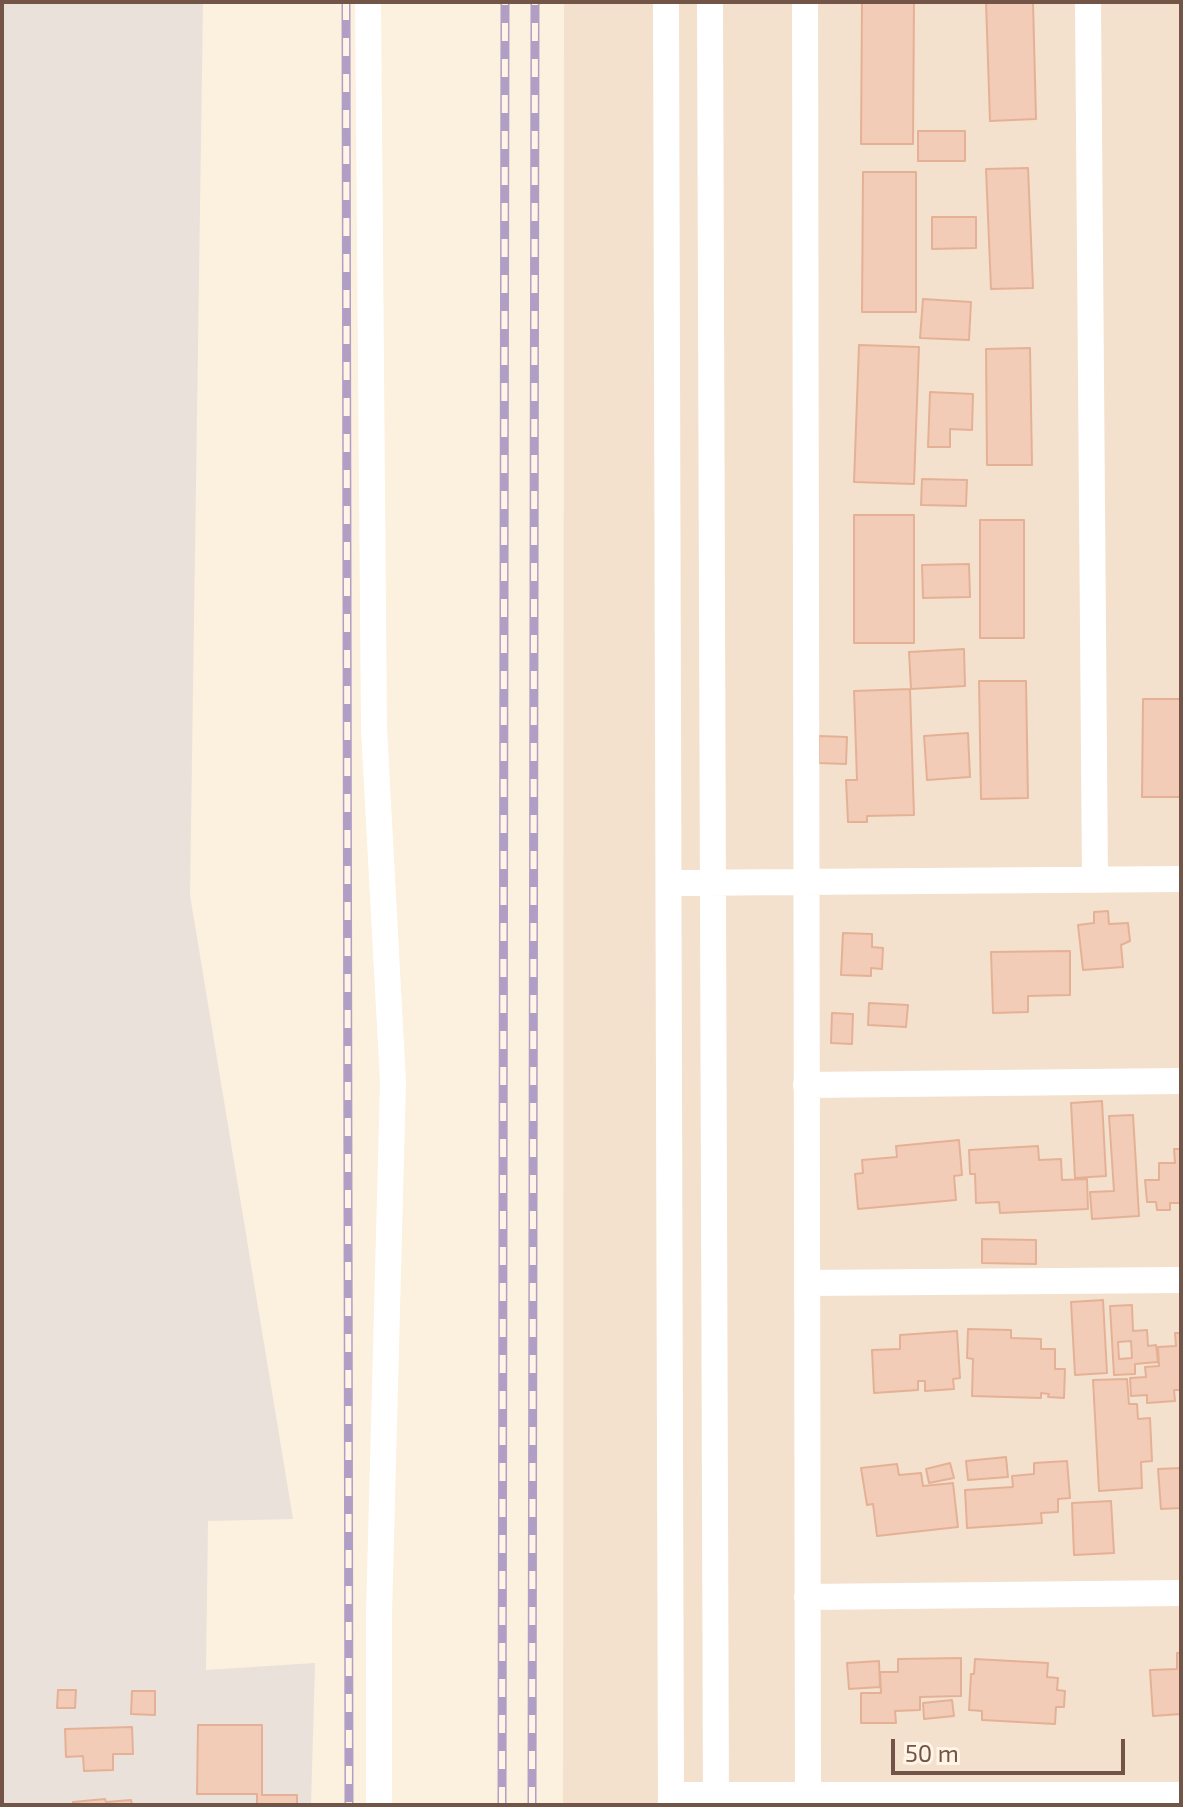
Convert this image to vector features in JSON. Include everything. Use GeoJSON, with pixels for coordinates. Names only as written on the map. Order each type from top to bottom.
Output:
{"type":"FeatureCollection","features":[{"type":"Feature","properties":{"kind":"street"},"geometry":{"type":"LineString","coordinates":[[368,2],[374,729],[393,1082],[379,1615],[379,1805]]}},
{"type":"Feature","properties":{"kind":"street"},"geometry":{"type":"LineString","coordinates":[[666,2],[671,1800],[1031,1800],[1181,1795]]}},
{"type":"Feature","properties":{"kind":"street"},"geometry":{"type":"LineString","coordinates":[[710,2],[716,1800]]}},
{"type":"Feature","properties":{"kind":"street"},"geometry":{"type":"LineString","coordinates":[[805,2],[808,1800]]}},
{"type":"Feature","properties":{"kind":"street"},"geometry":{"type":"LineString","coordinates":[[1088,2],[1095,880]]}},
{"type":"Feature","properties":{"kind":"street"},"geometry":{"type":"LineString","coordinates":[[669,883],[1181,879]]}},
{"type":"Feature","properties":{"kind":"street"},"geometry":{"type":"LineString","coordinates":[[806,1085],[1181,1081]]}},
{"type":"Feature","properties":{"kind":"street"},"geometry":{"type":"LineString","coordinates":[[807,1283],[1181,1280]]}},
{"type":"Feature","properties":{"kind":"street"},"geometry":{"type":"LineString","coordinates":[[807,1597],[1181,1593]]}},
{"type":"Feature","properties":{"kind":"shaded area"},"geometry":{"type":"Polygon","coordinates":[[[2,2],[203,2],[190,895],[293,1519],[208,1521],[206,1670],[315,1663],[311,1805],[2,1805],[2,2]]]}},
{"type":"Feature","properties":{"kind":"shaded area"},"geometry":{"type":"Polygon","coordinates":[[[564,2],[1181,2],[1181,1805],[563,1805],[564,2]]]}},
{"type":"Feature","properties":{"kind":"building"},"geometry":{"type":"Polygon","coordinates":[[[862,2],[914,2],[913,144],[861,144],[862,2]]]}},
{"type":"Feature","properties":{"kind":"building"},"geometry":{"type":"Polygon","coordinates":[[[986,2],[1033,2],[1036,119],[990,121],[986,2]]]}},
{"type":"Feature","properties":{"kind":"building"},"geometry":{"type":"Polygon","coordinates":[[[918,131],[965,131],[965,161],[918,161],[918,131]]]}},
{"type":"Feature","properties":{"kind":"building"},"geometry":{"type":"Polygon","coordinates":[[[1028,168],[1033,288],[991,289],[986,169],[1028,168]]]}},
{"type":"Feature","properties":{"kind":"building"},"geometry":{"type":"Polygon","coordinates":[[[863,172],[916,172],[916,312],[862,312],[863,172]]]}},
{"type":"Feature","properties":{"kind":"building"},"geometry":{"type":"Polygon","coordinates":[[[932,217],[976,217],[976,248],[932,249],[932,217]]]}},
{"type":"Feature","properties":{"kind":"building"},"geometry":{"type":"Polygon","coordinates":[[[923,299],[971,302],[969,340],[920,338],[923,299]]]}},
{"type":"Feature","properties":{"kind":"building"},"geometry":{"type":"Polygon","coordinates":[[[859,345],[919,347],[914,484],[854,482],[859,345]]]}},
{"type":"Feature","properties":{"kind":"building"},"geometry":{"type":"Polygon","coordinates":[[[1030,348],[1032,465],[987,465],[986,349],[1030,348]]]}},
{"type":"Feature","properties":{"kind":"building"},"geometry":{"type":"Polygon","coordinates":[[[930,392],[973,394],[972,430],[950,429],[950,447],[928,447],[930,392]]]}},
{"type":"Feature","properties":{"kind":"building"},"geometry":{"type":"Polygon","coordinates":[[[922,479],[967,480],[966,506],[921,505],[922,479]]]}},
{"type":"Feature","properties":{"kind":"building"},"geometry":{"type":"Polygon","coordinates":[[[854,515],[914,515],[914,643],[854,643],[854,515]]]}},
{"type":"Feature","properties":{"kind":"building"},"geometry":{"type":"Polygon","coordinates":[[[980,520],[1024,520],[1024,638],[980,638],[980,520]]]}},
{"type":"Feature","properties":{"kind":"building"},"geometry":{"type":"Polygon","coordinates":[[[969,564],[970,597],[923,598],[922,565],[969,564]]]}},
{"type":"Feature","properties":{"kind":"building"},"geometry":{"type":"Polygon","coordinates":[[[964,649],[965,686],[911,689],[909,652],[964,649]]]}},
{"type":"Feature","properties":{"kind":"building"},"geometry":{"type":"Polygon","coordinates":[[[979,681],[1026,681],[1028,798],[981,799],[979,681]]]}},
{"type":"Feature","properties":{"kind":"building"},"geometry":{"type":"Polygon","coordinates":[[[910,689],[914,815],[867,816],[867,822],[848,822],[846,780],[857,780],[854,691],[910,689]]]}},
{"type":"Feature","properties":{"kind":"building"},"geometry":{"type":"Polygon","coordinates":[[[1143,699],[1181,699],[1181,797],[1142,797],[1143,699]]]}},
{"type":"Feature","properties":{"kind":"building"},"geometry":{"type":"Polygon","coordinates":[[[968,733],[970,777],[927,780],[924,736],[968,733]]]}},
{"type":"Feature","properties":{"kind":"building"},"geometry":{"type":"Polygon","coordinates":[[[819,736],[847,737],[846,764],[819,763],[819,736]]]}},
{"type":"Feature","properties":{"kind":"building"},"geometry":{"type":"Polygon","coordinates":[[[1108,911],[1109,924],[1128,923],[1130,941],[1121,945],[1123,967],[1083,970],[1078,925],[1094,923],[1094,912],[1108,911]]]}},
{"type":"Feature","properties":{"kind":"building"},"geometry":{"type":"Polygon","coordinates":[[[843,933],[872,934],[872,947],[883,948],[882,969],[871,968],[871,976],[841,975],[843,933]]]}},
{"type":"Feature","properties":{"kind":"building"},"geometry":{"type":"Polygon","coordinates":[[[1070,951],[1070,995],[1028,996],[1028,1012],[993,1013],[991,952],[1070,951]]]}},
{"type":"Feature","properties":{"kind":"building"},"geometry":{"type":"Polygon","coordinates":[[[869,1003],[908,1005],[906,1027],[868,1025],[869,1003]]]}},
{"type":"Feature","properties":{"kind":"building"},"geometry":{"type":"Polygon","coordinates":[[[832,1013],[853,1014],[852,1044],[831,1043],[832,1013]]]}},
{"type":"Feature","properties":{"kind":"building"},"geometry":{"type":"Polygon","coordinates":[[[1102,1101],[1106,1176],[1075,1178],[1071,1103],[1102,1101]]]}},
{"type":"Feature","properties":{"kind":"building"},"geometry":{"type":"Polygon","coordinates":[[[1133,1115],[1139,1216],[1092,1219],[1090,1192],[1114,1191],[1109,1116],[1133,1115]]]}},
{"type":"Feature","properties":{"kind":"building"},"geometry":{"type":"Polygon","coordinates":[[[959,1140],[962,1175],[954,1176],[956,1200],[858,1209],[855,1174],[863,1173],[862,1160],[897,1157],[896,1146],[959,1140]]]}},
{"type":"Feature","properties":{"kind":"building"},"geometry":{"type":"Polygon","coordinates":[[[1038,1146],[1039,1160],[1061,1159],[1062,1180],[1087,1179],[1088,1209],[1000,1213],[999,1202],[976,1203],[975,1174],[970,1174],[969,1150],[1038,1146]]]}},
{"type":"Feature","properties":{"kind":"building"},"geometry":{"type":"Polygon","coordinates":[[[1174,1149],[1181,1149],[1181,1203],[1170,1203],[1170,1210],[1157,1210],[1156,1202],[1147,1202],[1145,1180],[1159,1180],[1159,1163],[1175,1163],[1174,1149]]]}},
{"type":"Feature","properties":{"kind":"building"},"geometry":{"type":"Polygon","coordinates":[[[982,1239],[1036,1240],[1036,1264],[982,1263],[982,1239]]]}},
{"type":"Feature","properties":{"kind":"building"},"geometry":{"type":"Polygon","coordinates":[[[1103,1300],[1107,1373],[1075,1375],[1071,1302],[1103,1300]]]}},
{"type":"Feature","properties":{"kind":"building"},"geometry":{"type":"Polygon","coordinates":[[[1132,1305],[1133,1331],[1147,1330],[1148,1346],[1156,1345],[1158,1362],[1135,1364],[1135,1374],[1114,1375],[1110,1306],[1132,1305]],[[1131,1341],[1118,1342],[1119,1359],[1132,1358],[1131,1341]]]}},
{"type":"Feature","properties":{"kind":"building"},"geometry":{"type":"Polygon","coordinates":[[[968,1329],[1011,1330],[1011,1338],[1041,1339],[1041,1349],[1055,1349],[1055,1369],[1065,1369],[1064,1398],[1048,1397],[1049,1394],[1041,1393],[1041,1398],[972,1396],[973,1359],[967,1358],[968,1329]]]}},
{"type":"Feature","properties":{"kind":"building"},"geometry":{"type":"Polygon","coordinates":[[[957,1331],[960,1378],[953,1379],[954,1389],[925,1391],[925,1381],[918,1381],[918,1390],[874,1393],[872,1350],[900,1349],[900,1335],[957,1331]]]}},
{"type":"Feature","properties":{"kind":"building"},"geometry":{"type":"Polygon","coordinates":[[[1175,1333],[1181,1333],[1181,1390],[1174,1390],[1175,1401],[1147,1403],[1147,1395],[1131,1396],[1130,1378],[1146,1377],[1145,1367],[1159,1366],[1158,1347],[1176,1346],[1175,1333]]]}},
{"type":"Feature","properties":{"kind":"building"},"geometry":{"type":"Polygon","coordinates":[[[1127,1379],[1129,1404],[1137,1404],[1138,1419],[1150,1418],[1152,1461],[1141,1462],[1142,1488],[1099,1491],[1093,1380],[1127,1379]]]}},
{"type":"Feature","properties":{"kind":"building"},"geometry":{"type":"Polygon","coordinates":[[[1006,1457],[1008,1477],[968,1480],[966,1461],[1006,1457]]]}},
{"type":"Feature","properties":{"kind":"building"},"geometry":{"type":"Polygon","coordinates":[[[1067,1461],[1070,1498],[1058,1499],[1058,1512],[1041,1513],[1042,1523],[967,1528],[965,1490],[1013,1487],[1012,1476],[1034,1474],[1034,1463],[1067,1461]]]}},
{"type":"Feature","properties":{"kind":"building"},"geometry":{"type":"Polygon","coordinates":[[[950,1463],[954,1478],[929,1483],[926,1469],[950,1463]]]}},
{"type":"Feature","properties":{"kind":"building"},"geometry":{"type":"Polygon","coordinates":[[[897,1464],[899,1475],[921,1473],[923,1486],[953,1483],[958,1527],[877,1536],[873,1504],[867,1505],[861,1468],[897,1464]]]}},
{"type":"Feature","properties":{"kind":"building"},"geometry":{"type":"Polygon","coordinates":[[[1181,1468],[1181,1508],[1161,1509],[1158,1469],[1181,1468]]]}},
{"type":"Feature","properties":{"kind":"building"},"geometry":{"type":"Polygon","coordinates":[[[1111,1501],[1114,1553],[1074,1555],[1072,1503],[1111,1501]]]}},
{"type":"Feature","properties":{"kind":"building"},"geometry":{"type":"Polygon","coordinates":[[[1177,1653],[1181,1653],[1181,1714],[1153,1716],[1150,1670],[1177,1669],[1177,1653]]]}},
{"type":"Feature","properties":{"kind":"building"},"geometry":{"type":"Polygon","coordinates":[[[961,1658],[961,1696],[920,1697],[920,1710],[895,1711],[896,1723],[861,1723],[861,1693],[881,1693],[880,1672],[898,1672],[898,1659],[961,1658]]]}},
{"type":"Feature","properties":{"kind":"building"},"geometry":{"type":"Polygon","coordinates":[[[975,1659],[1048,1663],[1047,1677],[1058,1678],[1057,1690],[1065,1691],[1064,1707],[1056,1707],[1055,1724],[982,1720],[982,1711],[969,1710],[975,1659]]]}},
{"type":"Feature","properties":{"kind":"building"},"geometry":{"type":"Polygon","coordinates":[[[879,1661],[880,1687],[849,1689],[847,1663],[879,1661]]]}},
{"type":"Feature","properties":{"kind":"building"},"geometry":{"type":"Polygon","coordinates":[[[58,1690],[76,1690],[75,1708],[57,1708],[58,1690]]]}},
{"type":"Feature","properties":{"kind":"building"},"geometry":{"type":"Polygon","coordinates":[[[132,1691],[155,1691],[155,1715],[131,1714],[132,1691]]]}},
{"type":"Feature","properties":{"kind":"building"},"geometry":{"type":"Polygon","coordinates":[[[952,1700],[954,1716],[924,1719],[923,1703],[952,1700]]]}},
{"type":"Feature","properties":{"kind":"building"},"geometry":{"type":"Polygon","coordinates":[[[198,1725],[262,1725],[262,1795],[297,1795],[297,1805],[257,1805],[257,1794],[197,1794],[198,1725]]]}},
{"type":"Feature","properties":{"kind":"building"},"geometry":{"type":"Polygon","coordinates":[[[132,1727],[133,1754],[113,1754],[113,1770],[84,1771],[83,1756],[66,1757],[65,1729],[132,1727]]]}},
{"type":"Feature","properties":{"kind":"building"},"geometry":{"type":"Polygon","coordinates":[[[105,1799],[106,1802],[131,1800],[132,1805],[73,1805],[73,1802],[105,1799]]]}},
{"type":"Feature","properties":{"kind":"railway"},"geometry":{"type":"LineString","coordinates":[[346,2],[349,1805]]}},
{"type":"Feature","properties":{"kind":"railway"},"geometry":{"type":"LineString","coordinates":[[502,1805],[505,2]]}},
{"type":"Feature","properties":{"kind":"railway"},"geometry":{"type":"LineString","coordinates":[[532,1805],[535,2]]}}]}
